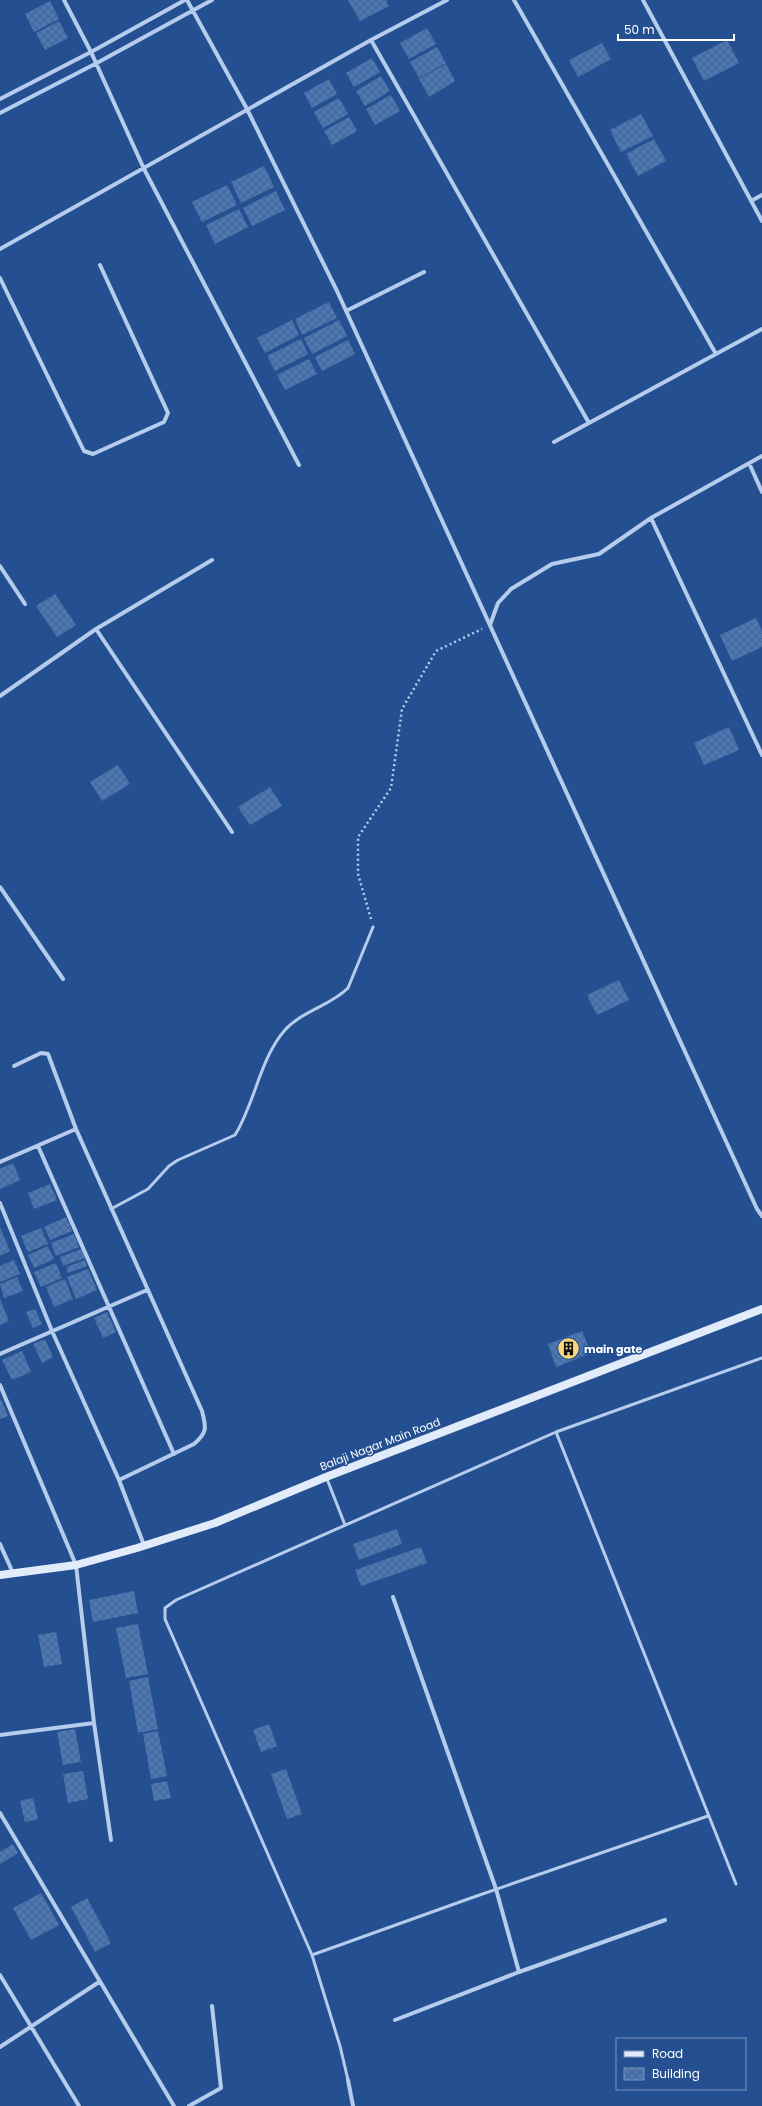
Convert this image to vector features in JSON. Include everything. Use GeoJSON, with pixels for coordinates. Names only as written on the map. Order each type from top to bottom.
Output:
{"type":"FeatureCollection","features":[{"type":"Feature","properties":{"kind":"street"},"geometry":{"type":"LineString","coordinates":[[64,0],[91,52],[144,169],[298,465]]}},
{"type":"Feature","properties":{"kind":"street"},"geometry":{"type":"LineString","coordinates":[[0,99],[91,52],[186,0],[247,109],[346,311],[757,1209],[762,1216]]}},
{"type":"Feature","properties":{"kind":"street"},"geometry":{"type":"LineString","coordinates":[[0,113],[96,64],[212,0]]}},
{"type":"Feature","properties":{"kind":"street"},"geometry":{"type":"LineString","coordinates":[[0,249],[144,169],[247,109],[371,40],[447,0]]}},
{"type":"Feature","properties":{"kind":"street"},"geometry":{"type":"LineString","coordinates":[[514,0],[716,354]]}},
{"type":"Feature","properties":{"kind":"street"},"geometry":{"type":"LineString","coordinates":[[643,0],[762,221]]}},
{"type":"Feature","properties":{"kind":"street"},"geometry":{"type":"LineString","coordinates":[[371,40],[589,423]]}},
{"type":"Feature","properties":{"kind":"street"},"geometry":{"type":"LineString","coordinates":[[751,201],[762,195]]}},
{"type":"Feature","properties":{"kind":"street"},"geometry":{"type":"LineString","coordinates":[[0,278],[84,451],[88,454],[93,454],[164,422],[168,413],[100,265]]}},
{"type":"Feature","properties":{"kind":"street"},"geometry":{"type":"LineString","coordinates":[[346,311],[424,272]]}},
{"type":"Feature","properties":{"kind":"street"},"geometry":{"type":"LineString","coordinates":[[554,442],[762,329]]}},
{"type":"Feature","properties":{"kind":"street"},"geometry":{"type":"LineString","coordinates":[[490,625],[498,603],[510,589],[552,564],[599,554],[651,518],[762,456]]}},
{"type":"Feature","properties":{"kind":"street"},"geometry":{"type":"LineString","coordinates":[[748,464],[762,492]]}},
{"type":"Feature","properties":{"kind":"street"},"geometry":{"type":"LineString","coordinates":[[651,518],[762,756]]}},
{"type":"Feature","properties":{"kind":"street"},"geometry":{"type":"LineString","coordinates":[[0,696],[96,629],[212,560]]}},
{"type":"Feature","properties":{"kind":"street"},"geometry":{"type":"LineString","coordinates":[[0,566],[25,604]]}},
{"type":"Feature","properties":{"kind":"street"},"geometry":{"type":"LineString","coordinates":[[96,629],[232,832]]}},
{"type":"Feature","properties":{"kind":"street"},"geometry":{"type":"LineString","coordinates":[[0,887],[63,979]]}},
{"type":"Feature","properties":{"kind":"street"},"geometry":{"type":"LineString","coordinates":[[14,1066],[41,1053],[48,1054],[76,1129],[202,1411],[206,1425],[204,1436],[194,1444],[119,1480]]}},
{"type":"Feature","properties":{"kind":"street"},"geometry":{"type":"LineString","coordinates":[[0,1162],[76,1129]]}},
{"type":"Feature","properties":{"kind":"street"},"geometry":{"type":"LineString","coordinates":[[38,1146],[174,1454]]}},
{"type":"Feature","properties":{"kind":"street"},"geometry":{"type":"LineString","coordinates":[[0,1202],[52,1331],[119,1480],[144,1546]]}},
{"type":"Feature","properties":{"kind":"street"},"geometry":{"type":"LineString","coordinates":[[0,1354],[147,1290]]}},
{"type":"Feature","properties":{"kind":"street","name":"Balaji Nagar Main Road"},"geometry":{"type":"LineString","coordinates":[[0,1575],[76,1565],[144,1546],[215,1523],[326,1477],[762,1309]]}},
{"type":"Feature","properties":{"kind":"street"},"geometry":{"type":"LineString","coordinates":[[0,1385],[76,1565],[94,1723],[110,1840]]}},
{"type":"Feature","properties":{"kind":"street"},"geometry":{"type":"LineString","coordinates":[[0,1544],[13,1573]]}},
{"type":"Feature","properties":{"kind":"street"},"geometry":{"type":"LineString","coordinates":[[393,1597],[496,1889],[519,1972]]}},
{"type":"Feature","properties":{"kind":"street"},"geometry":{"type":"LineString","coordinates":[[0,1735],[94,1723]]}},
{"type":"Feature","properties":{"kind":"street"},"geometry":{"type":"LineString","coordinates":[[0,1813],[174,2106]]}},
{"type":"Feature","properties":{"kind":"street"},"geometry":{"type":"LineString","coordinates":[[395,2020],[519,1972],[665,1920]]}},
{"type":"Feature","properties":{"kind":"street"},"geometry":{"type":"LineString","coordinates":[[0,1975],[79,2106]]}},
{"type":"Feature","properties":{"kind":"street"},"geometry":{"type":"LineString","coordinates":[[0,2047],[99,1982]]}},
{"type":"Feature","properties":{"kind":"street"},"geometry":{"type":"LineString","coordinates":[[189,2106],[221,2088],[212,2006]]}},
{"type":"Feature","properties":{"kind":"street"},"geometry":{"type":"LineString","coordinates":[[348,2080],[353,2106]]}},
{"type":"Feature","properties":{"kind":"lane"},"geometry":{"type":"LineString","coordinates":[[111,1209],[148,1189],[169,1166],[178,1160],[235,1134],[274,1046],[295,1020],[341,994],[348,988],[373,927]]}},
{"type":"Feature","properties":{"kind":"lane"},"geometry":{"type":"LineString","coordinates":[[348,2080],[340,2046],[312,1956],[165,1619],[165,1608],[176,1600],[556,1432],[762,1358]]}},
{"type":"Feature","properties":{"kind":"lane"},"geometry":{"type":"LineString","coordinates":[[556,1432],[736,1884]]}},
{"type":"Feature","properties":{"kind":"lane"},"geometry":{"type":"LineString","coordinates":[[326,1477],[345,1525]]}},
{"type":"Feature","properties":{"kind":"lane"},"geometry":{"type":"LineString","coordinates":[[312,1956],[496,1889],[708,1816]]}},
{"type":"Feature","properties":{"kind":"path"},"geometry":{"type":"LineString","coordinates":[[373,927],[358,874],[358,836],[391,788],[402,709],[436,651],[490,625]]}},
{"type":"Feature","properties":{"kind":"building"},"geometry":{"type":"Polygon","coordinates":[[[348,0],[386,0],[389,6],[360,21],[348,0]]]}},
{"type":"Feature","properties":{"kind":"building"},"geometry":{"type":"Polygon","coordinates":[[[50,1],[59,19],[34,32],[25,14],[50,1]]]}},
{"type":"Feature","properties":{"kind":"building"},"geometry":{"type":"Polygon","coordinates":[[[59,21],[68,38],[45,50],[36,33],[59,21]]]}},
{"type":"Feature","properties":{"kind":"building"},"geometry":{"type":"Polygon","coordinates":[[[427,28],[436,44],[409,59],[400,43],[427,28]]]}},
{"type":"Feature","properties":{"kind":"building"},"geometry":{"type":"Polygon","coordinates":[[[727,40],[739,63],[704,81],[692,58],[727,40]]]}},
{"type":"Feature","properties":{"kind":"building"},"geometry":{"type":"Polygon","coordinates":[[[602,43],[611,59],[578,77],[569,60],[602,43]]]}},
{"type":"Feature","properties":{"kind":"building"},"geometry":{"type":"Polygon","coordinates":[[[437,47],[446,63],[419,78],[410,62],[437,47]]]}},
{"type":"Feature","properties":{"kind":"building"},"geometry":{"type":"Polygon","coordinates":[[[372,58],[380,72],[354,87],[346,73],[372,58]]]}},
{"type":"Feature","properties":{"kind":"building"},"geometry":{"type":"Polygon","coordinates":[[[446,64],[455,81],[429,97],[419,79],[446,64]]]}},
{"type":"Feature","properties":{"kind":"building"},"geometry":{"type":"Polygon","coordinates":[[[381,76],[390,91],[365,106],[356,91],[381,76]]]}},
{"type":"Feature","properties":{"kind":"building"},"geometry":{"type":"Polygon","coordinates":[[[329,79],[337,94],[312,108],[304,93],[329,79]]]}},
{"type":"Feature","properties":{"kind":"building"},"geometry":{"type":"Polygon","coordinates":[[[391,95],[400,111],[375,125],[366,109],[391,95]]]}},
{"type":"Feature","properties":{"kind":"building"},"geometry":{"type":"Polygon","coordinates":[[[339,98],[348,114],[323,128],[314,112],[339,98]]]}},
{"type":"Feature","properties":{"kind":"building"},"geometry":{"type":"Polygon","coordinates":[[[641,114],[653,136],[621,152],[610,130],[641,114]]]}},
{"type":"Feature","properties":{"kind":"building"},"geometry":{"type":"Polygon","coordinates":[[[349,117],[357,131],[332,145],[324,131],[349,117]]]}},
{"type":"Feature","properties":{"kind":"building"},"geometry":{"type":"Polygon","coordinates":[[[654,139],[666,161],[638,176],[626,154],[654,139]]]}},
{"type":"Feature","properties":{"kind":"building"},"geometry":{"type":"Polygon","coordinates":[[[264,166],[274,187],[241,203],[231,182],[264,166]]]}},
{"type":"Feature","properties":{"kind":"building"},"geometry":{"type":"Polygon","coordinates":[[[227,185],[237,205],[202,222],[192,202],[227,185]]]}},
{"type":"Feature","properties":{"kind":"building"},"geometry":{"type":"Polygon","coordinates":[[[276,191],[285,210],[252,226],[243,208],[276,191]]]}},
{"type":"Feature","properties":{"kind":"building"},"geometry":{"type":"Polygon","coordinates":[[[239,209],[248,227],[215,244],[206,225],[239,209]]]}},
{"type":"Feature","properties":{"kind":"building"},"geometry":{"type":"Polygon","coordinates":[[[329,302],[337,318],[302,335],[295,319],[329,302]]]}},
{"type":"Feature","properties":{"kind":"building"},"geometry":{"type":"Polygon","coordinates":[[[292,320],[299,335],[265,353],[257,338],[292,320]]]}},
{"type":"Feature","properties":{"kind":"building"},"geometry":{"type":"Polygon","coordinates":[[[339,320],[347,336],[312,354],[304,338],[339,320]]]}},
{"type":"Feature","properties":{"kind":"building"},"geometry":{"type":"Polygon","coordinates":[[[301,339],[308,354],[275,371],[267,356],[301,339]]]}},
{"type":"Feature","properties":{"kind":"building"},"geometry":{"type":"Polygon","coordinates":[[[348,340],[355,354],[322,371],[315,357],[348,340]]]}},
{"type":"Feature","properties":{"kind":"building"},"geometry":{"type":"Polygon","coordinates":[[[309,359],[317,374],[285,390],[277,375],[309,359]]]}},
{"type":"Feature","properties":{"kind":"building"},"geometry":{"type":"Polygon","coordinates":[[[55,594],[76,625],[57,637],[36,606],[55,594]]]}},
{"type":"Feature","properties":{"kind":"building"},"geometry":{"type":"Polygon","coordinates":[[[756,618],[762,631],[762,647],[732,661],[720,635],[756,618]]]}},
{"type":"Feature","properties":{"kind":"building"},"geometry":{"type":"Polygon","coordinates":[[[729,727],[739,750],[704,765],[694,743],[729,727]]]}},
{"type":"Feature","properties":{"kind":"building"},"geometry":{"type":"Polygon","coordinates":[[[118,765],[130,784],[102,801],[90,782],[118,765]]]}},
{"type":"Feature","properties":{"kind":"building"},"geometry":{"type":"Polygon","coordinates":[[[270,787],[282,806],[250,825],[238,807],[270,787]]]}},
{"type":"Feature","properties":{"kind":"building"},"geometry":{"type":"Polygon","coordinates":[[[619,980],[629,1000],[597,1015],[587,995],[619,980]]]}},
{"type":"Feature","properties":{"kind":"building"},"geometry":{"type":"Polygon","coordinates":[[[13,1163],[20,1180],[0,1189],[0,1169],[13,1163]]]}},
{"type":"Feature","properties":{"kind":"building"},"geometry":{"type":"Polygon","coordinates":[[[50,1184],[57,1200],[34,1209],[28,1193],[50,1184]]]}},
{"type":"Feature","properties":{"kind":"building"},"geometry":{"type":"Polygon","coordinates":[[[66,1217],[72,1231],[50,1240],[44,1227],[66,1217]]]}},
{"type":"Feature","properties":{"kind":"building"},"geometry":{"type":"Polygon","coordinates":[[[0,1227],[10,1251],[0,1256],[0,1227]]]}},
{"type":"Feature","properties":{"kind":"building"},"geometry":{"type":"Polygon","coordinates":[[[41,1228],[48,1244],[28,1252],[21,1236],[41,1228]]]}},
{"type":"Feature","properties":{"kind":"building"},"geometry":{"type":"Polygon","coordinates":[[[74,1234],[79,1247],[56,1256],[51,1243],[74,1234]]]}},
{"type":"Feature","properties":{"kind":"building"},"geometry":{"type":"Polygon","coordinates":[[[48,1246],[54,1259],[34,1268],[28,1255],[48,1246]]]}},
{"type":"Feature","properties":{"kind":"building"},"geometry":{"type":"Polygon","coordinates":[[[81,1249],[85,1258],[63,1266],[60,1257],[81,1249]]]}},
{"type":"Feature","properties":{"kind":"building"},"geometry":{"type":"Polygon","coordinates":[[[14,1260],[20,1274],[0,1282],[0,1266],[14,1260]]]}},
{"type":"Feature","properties":{"kind":"building"},"geometry":{"type":"Polygon","coordinates":[[[85,1260],[87,1266],[68,1273],[66,1267],[85,1260]]]}},
{"type":"Feature","properties":{"kind":"building"},"geometry":{"type":"Polygon","coordinates":[[[56,1263],[62,1278],[41,1287],[34,1272],[56,1263]]]}},
{"type":"Feature","properties":{"kind":"building"},"geometry":{"type":"Polygon","coordinates":[[[88,1269],[97,1290],[76,1299],[67,1277],[88,1269]]]}},
{"type":"Feature","properties":{"kind":"building"},"geometry":{"type":"Polygon","coordinates":[[[17,1277],[23,1291],[4,1298],[0,1284],[17,1277]]]}},
{"type":"Feature","properties":{"kind":"building"},"geometry":{"type":"Polygon","coordinates":[[[65,1279],[73,1299],[54,1307],[46,1287],[65,1279]]]}},
{"type":"Feature","properties":{"kind":"building"},"geometry":{"type":"Polygon","coordinates":[[[0,1299],[9,1321],[0,1325],[0,1299]]]}},
{"type":"Feature","properties":{"kind":"building"},"geometry":{"type":"Polygon","coordinates":[[[35,1309],[42,1324],[33,1328],[26,1312],[35,1309]]]}},
{"type":"Feature","properties":{"kind":"building"},"geometry":{"type":"Polygon","coordinates":[[[107,1312],[116,1332],[103,1338],[94,1318],[107,1312]]]}},
{"type":"Feature","properties":{"kind":"building","name":"main gate"},"geometry":{"type":"Polygon","coordinates":[[[582,1331],[591,1353],[556,1367],[548,1344],[582,1331]]]}},
{"type":"Feature","properties":{"kind":"building"},"geometry":{"type":"Polygon","coordinates":[[[45,1339],[53,1357],[42,1363],[33,1344],[45,1339]]]}},
{"type":"Feature","properties":{"kind":"building"},"geometry":{"type":"Polygon","coordinates":[[[22,1351],[31,1372],[12,1380],[2,1360],[22,1351]]]}},
{"type":"Feature","properties":{"kind":"building"},"geometry":{"type":"Polygon","coordinates":[[[0,1397],[8,1416],[0,1419],[0,1397]]]}},
{"type":"Feature","properties":{"kind":"building"},"geometry":{"type":"Polygon","coordinates":[[[397,1529],[402,1544],[359,1560],[353,1544],[397,1529]]]}},
{"type":"Feature","properties":{"kind":"building"},"geometry":{"type":"Polygon","coordinates":[[[421,1547],[427,1563],[361,1586],[355,1570],[421,1547]]]}},
{"type":"Feature","properties":{"kind":"building"},"geometry":{"type":"Polygon","coordinates":[[[134,1591],[138,1613],[93,1622],[89,1600],[134,1591]]]}},
{"type":"Feature","properties":{"kind":"building"},"geometry":{"type":"Polygon","coordinates":[[[138,1624],[148,1674],[126,1678],[116,1628],[138,1624]]]}},
{"type":"Feature","properties":{"kind":"building"},"geometry":{"type":"Polygon","coordinates":[[[56,1632],[62,1664],[44,1667],[38,1635],[56,1632]]]}},
{"type":"Feature","properties":{"kind":"building"},"geometry":{"type":"Polygon","coordinates":[[[148,1677],[158,1729],[138,1733],[129,1681],[148,1677]]]}},
{"type":"Feature","properties":{"kind":"building"},"geometry":{"type":"Polygon","coordinates":[[[269,1724],[277,1746],[261,1752],[253,1730],[269,1724]]]}},
{"type":"Feature","properties":{"kind":"building"},"geometry":{"type":"Polygon","coordinates":[[[75,1729],[81,1762],[63,1765],[57,1732],[75,1729]]]}},
{"type":"Feature","properties":{"kind":"building"},"geometry":{"type":"Polygon","coordinates":[[[158,1731],[167,1776],[151,1779],[143,1734],[158,1731]]]}},
{"type":"Feature","properties":{"kind":"building"},"geometry":{"type":"Polygon","coordinates":[[[286,1769],[302,1814],[287,1819],[271,1774],[286,1769]]]}},
{"type":"Feature","properties":{"kind":"building"},"geometry":{"type":"Polygon","coordinates":[[[83,1771],[88,1799],[68,1803],[63,1774],[83,1771]]]}},
{"type":"Feature","properties":{"kind":"building"},"geometry":{"type":"Polygon","coordinates":[[[167,1781],[171,1798],[154,1801],[151,1784],[167,1781]]]}},
{"type":"Feature","properties":{"kind":"building"},"geometry":{"type":"Polygon","coordinates":[[[33,1798],[38,1819],[25,1822],[20,1801],[33,1798]]]}},
{"type":"Feature","properties":{"kind":"building"},"geometry":{"type":"Polygon","coordinates":[[[13,1844],[18,1853],[0,1864],[0,1852],[13,1844]]]}},
{"type":"Feature","properties":{"kind":"building"},"geometry":{"type":"Polygon","coordinates":[[[41,1893],[59,1925],[31,1940],[13,1908],[41,1893]]]}},
{"type":"Feature","properties":{"kind":"building"},"geometry":{"type":"Polygon","coordinates":[[[87,1898],[111,1943],[95,1952],[71,1907],[87,1898]]]}},
{"type":"Feature","properties":{"kind":"place","name":"main gate"},"geometry":{"type":"Point","coordinates":[569,1349]}}]}
